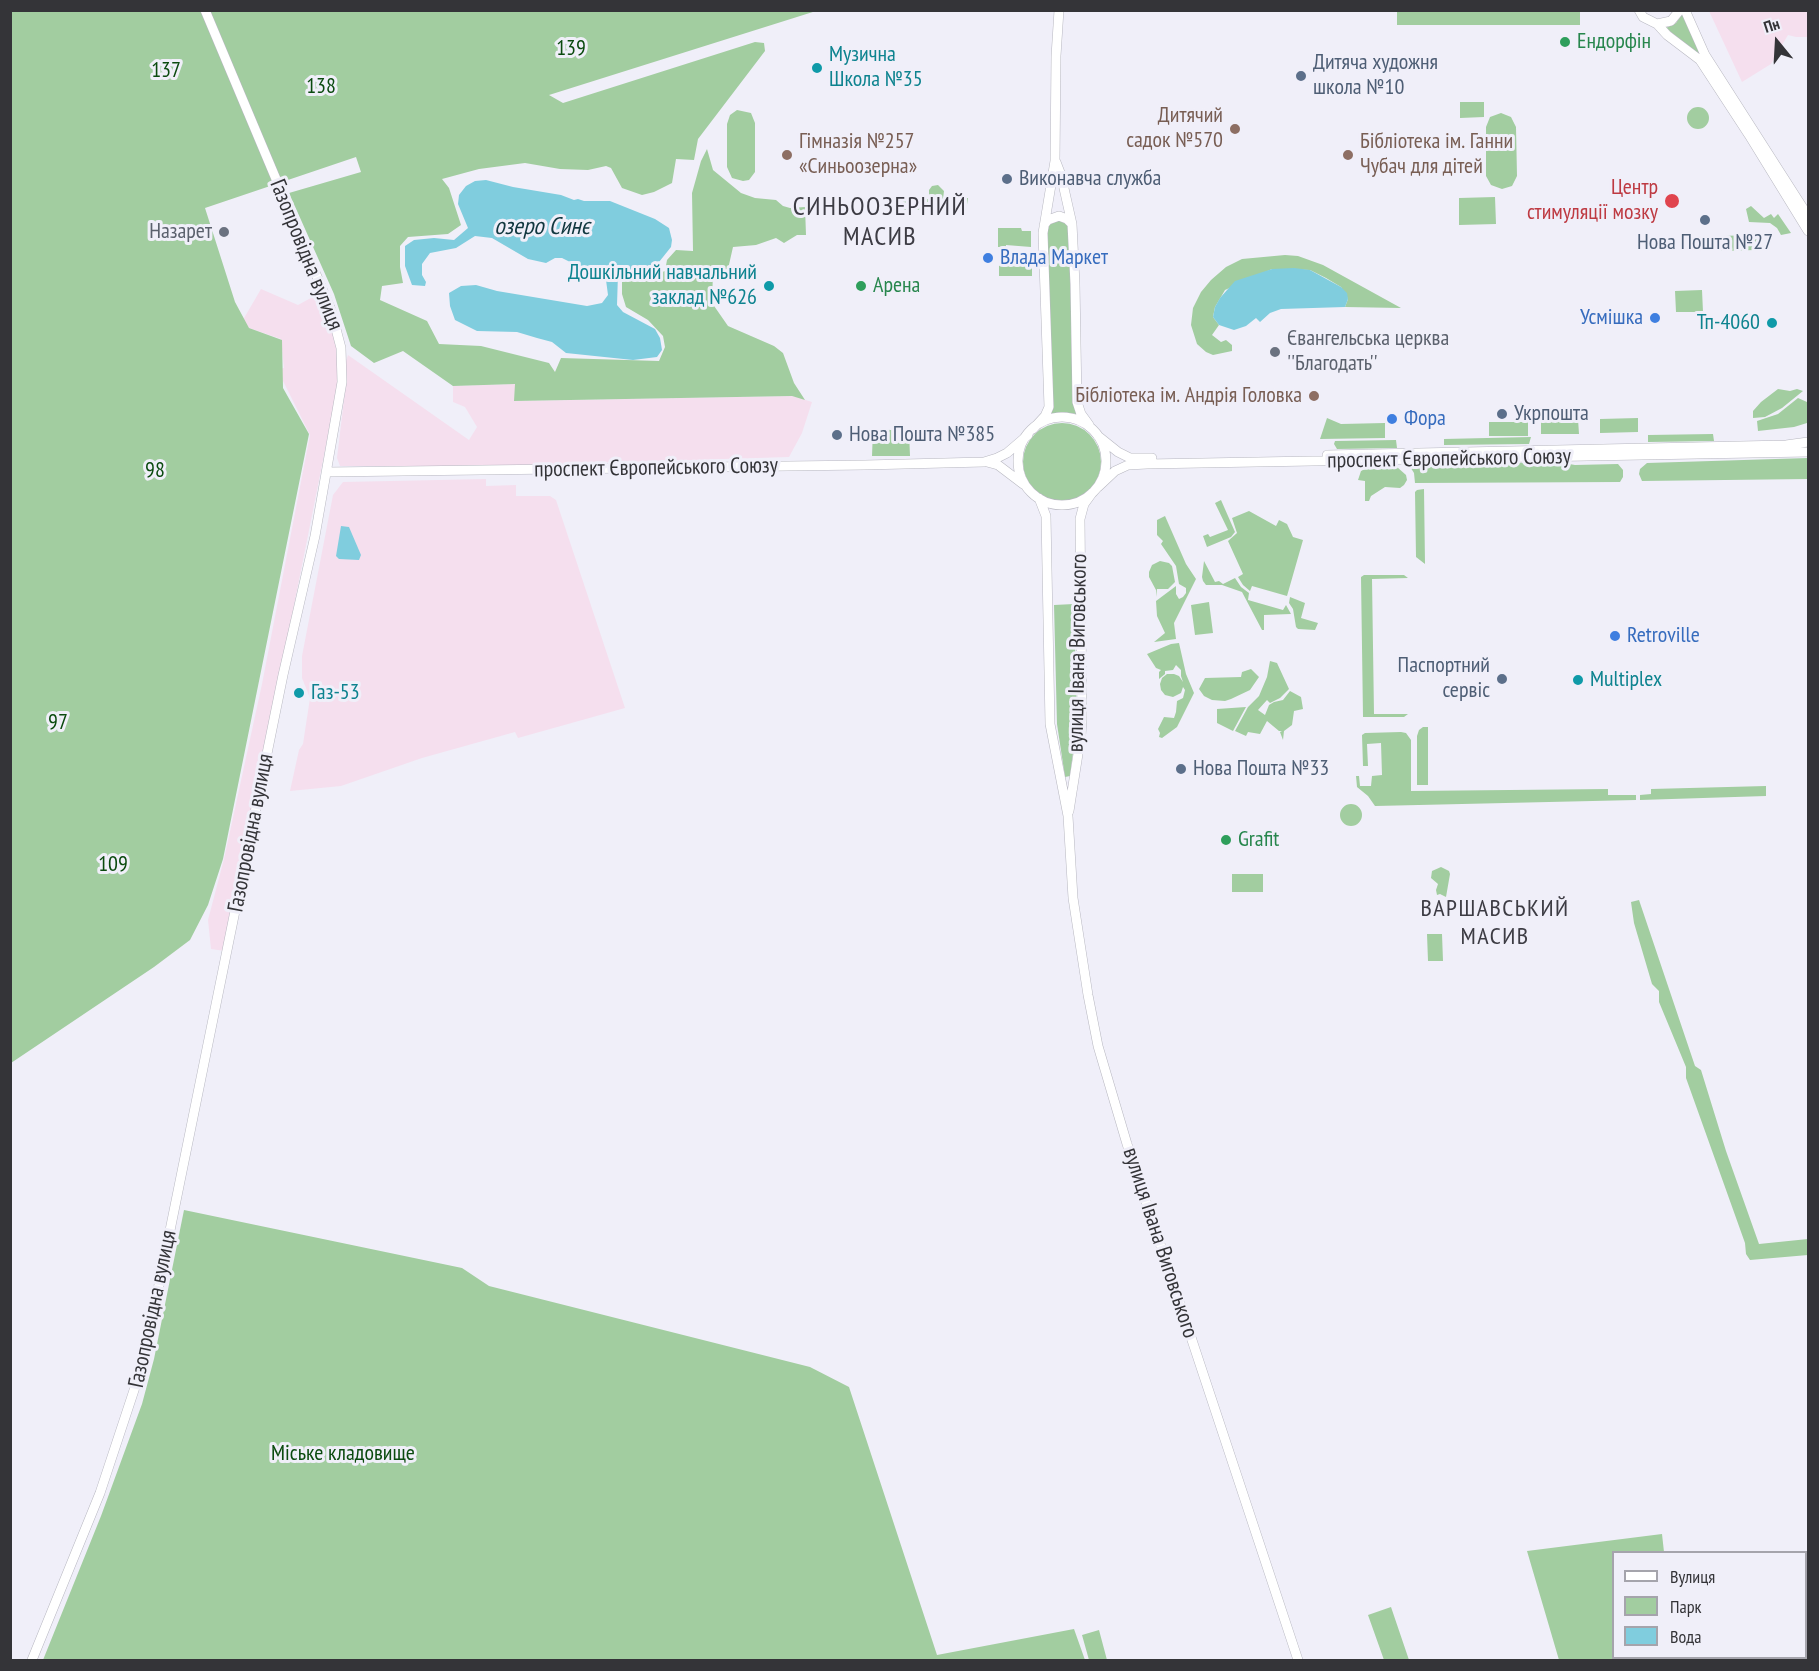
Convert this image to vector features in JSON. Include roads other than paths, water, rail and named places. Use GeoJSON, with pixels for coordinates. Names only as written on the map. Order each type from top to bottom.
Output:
{"type":"FeatureCollection","features":[{"type":"Feature","properties":{"kind":"main road","name":"Газопровідна вулиця"},"geometry":{"type":"LineString","coordinates":[[32,1660],[100,1492],[144,1364],[283,675],[315,536],[342,382],[338,333],[323,289],[205,10]]}},
{"type":"Feature","properties":{"kind":"main road"},"geometry":{"type":"LineString","coordinates":[[1055,161],[1061,175],[1072,224],[1077,402],[1081,414],[1095,432],[1106,452],[1106,471],[1095,490],[1078,502],[1062,505],[1046,502],[1027,487],[1020,472],[1019,457],[1031,432],[1045,416],[1048,407],[1043,281],[1044,225],[1055,161],[1055,67],[1059,10]]}},
{"type":"Feature","properties":{"kind":"main road"},"geometry":{"type":"LineString","coordinates":[[1639,10],[1643,17],[1657,24],[1700,60],[1809,231]]}},
{"type":"Feature","properties":{"kind":"main road"},"geometry":{"type":"LineString","coordinates":[[1657,24],[1671,21],[1680,10]]}},
{"type":"Feature","properties":{"kind":"main road"},"geometry":{"type":"LineString","coordinates":[[1685,10],[1705,55],[1809,216]]}},
{"type":"Feature","properties":{"kind":"main road"},"geometry":{"type":"LineString","coordinates":[[1044,225],[1048,220],[1059,216],[1072,224]]}},
{"type":"Feature","properties":{"kind":"main road"},"geometry":{"type":"LineString","coordinates":[[1031,432],[1041,423],[1058,418],[1076,420],[1095,432]]}},
{"type":"Feature","properties":{"kind":"main road","name":"проспект Європейського Союзу"},"geometry":{"type":"LineString","coordinates":[[984,462],[1007,453],[1031,432]]}},
{"type":"Feature","properties":{"kind":"main road","name":"проспект Європейського Союзу"},"geometry":{"type":"LineString","coordinates":[[1095,432],[1130,458],[1733,447],[1809,442]]}},
{"type":"Feature","properties":{"kind":"main road","name":"проспект Європейського Союзу"},"geometry":{"type":"LineString","coordinates":[[1095,490],[1115,471],[1128,465],[1809,452]]}},
{"type":"Feature","properties":{"kind":"main road","name":"проспект Європейського Союзу"},"geometry":{"type":"LineString","coordinates":[[327,472],[984,462],[998,465],[1027,487]]}},
{"type":"Feature","properties":{"kind":"main road","name":"вулиця Івана Виговського"},"geometry":{"type":"LineString","coordinates":[[1068,816],[1081,727],[1080,519],[1084,504],[1095,490]]}},
{"type":"Feature","properties":{"kind":"main road","name":"вулиця Івана Виговського"},"geometry":{"type":"LineString","coordinates":[[1039,498],[1046,516],[1050,724],[1068,816],[1072,898],[1098,1046],[1127,1144],[1298,1660]]}},
{"type":"Feature","properties":{"kind":"water","name":"озеро Синє"},"geometry":{"type":"Polygon","coordinates":[[[486,180],[561,195],[574,200],[610,201],[655,219],[669,228],[671,247],[655,267],[643,275],[634,275],[621,270],[618,274],[617,305],[623,312],[655,329],[660,338],[662,350],[657,357],[633,360],[566,353],[552,342],[517,332],[477,331],[455,320],[450,306],[449,293],[461,286],[476,285],[497,291],[587,306],[602,303],[608,295],[606,280],[598,269],[576,265],[562,258],[555,258],[546,263],[528,259],[492,238],[475,236],[456,248],[430,253],[422,264],[425,286],[412,285],[405,266],[405,246],[414,240],[434,238],[454,240],[468,228],[458,204],[459,195],[466,186],[475,181],[486,180]]]}},
{"type":"Feature","properties":{"kind":"water"},"geometry":{"type":"Polygon","coordinates":[[[1272,269],[1310,270],[1341,287],[1347,293],[1348,299],[1345,307],[1281,309],[1270,313],[1260,322],[1256,318],[1246,326],[1234,330],[1219,325],[1213,317],[1220,298],[1235,281],[1272,269]]]}},
{"type":"Feature","properties":{"kind":"water"},"geometry":{"type":"Polygon","coordinates":[[[341,526],[349,527],[361,555],[359,560],[339,559],[336,556],[341,526]]]}},
{"type":"Feature","properties":{"kind":"place","name":"Ендорфін"},"geometry":{"type":"Point","coordinates":[1565,42]}},
{"type":"Feature","properties":{"kind":"place","name":"Музична Школа №35"},"geometry":{"type":"Point","coordinates":[817,68]}},
{"type":"Feature","properties":{"kind":"place","name":"Дитяча художня школа №10"},"geometry":{"type":"Point","coordinates":[1301,76]}},
{"type":"Feature","properties":{"kind":"place","name":"Дитячий садок №570"},"geometry":{"type":"Point","coordinates":[1235,129]}},
{"type":"Feature","properties":{"kind":"place","name":"Гімназія №257 «Синьоозерна»"},"geometry":{"type":"Point","coordinates":[787,155]}},
{"type":"Feature","properties":{"kind":"place","name":"Бібліотека ім. Ганни Чубач для дітей"},"geometry":{"type":"Point","coordinates":[1348,155]}},
{"type":"Feature","properties":{"kind":"place","name":"Виконавча служба"},"geometry":{"type":"Point","coordinates":[1007,179]}},
{"type":"Feature","properties":{"kind":"place","name":"Центр стимуляції мозку"},"geometry":{"type":"Point","coordinates":[1672,201]}},
{"type":"Feature","properties":{"kind":"place","name":"Нова Пошта №27"},"geometry":{"type":"Point","coordinates":[1705,220]}},
{"type":"Feature","properties":{"kind":"place","name":"Назарет"},"geometry":{"type":"Point","coordinates":[224,232]}},
{"type":"Feature","properties":{"kind":"place","name":"Влада Маркет"},"geometry":{"type":"Point","coordinates":[988,258]}},
{"type":"Feature","properties":{"kind":"place","name":"Дошкільний навчальний заклад №626"},"geometry":{"type":"Point","coordinates":[769,286]}},
{"type":"Feature","properties":{"kind":"place","name":"Арена"},"geometry":{"type":"Point","coordinates":[861,286]}},
{"type":"Feature","properties":{"kind":"place","name":"Усмішка"},"geometry":{"type":"Point","coordinates":[1655,318]}},
{"type":"Feature","properties":{"kind":"place","name":"Тп-4060"},"geometry":{"type":"Point","coordinates":[1772,323]}},
{"type":"Feature","properties":{"kind":"place","name":"Євангельська церква ''Благодать''"},"geometry":{"type":"Point","coordinates":[1275,352]}},
{"type":"Feature","properties":{"kind":"place","name":"Бібліотека ім. Андрія Головка"},"geometry":{"type":"Point","coordinates":[1314,396]}},
{"type":"Feature","properties":{"kind":"place","name":"Укрпошта"},"geometry":{"type":"Point","coordinates":[1502,414]}},
{"type":"Feature","properties":{"kind":"place","name":"Фора"},"geometry":{"type":"Point","coordinates":[1392,419]}},
{"type":"Feature","properties":{"kind":"place","name":"Нова Пошта №385"},"geometry":{"type":"Point","coordinates":[837,435]}},
{"type":"Feature","properties":{"kind":"place","name":"Retroville"},"geometry":{"type":"Point","coordinates":[1615,636]}},
{"type":"Feature","properties":{"kind":"place","name":"Паспортний сервіс"},"geometry":{"type":"Point","coordinates":[1502,679]}},
{"type":"Feature","properties":{"kind":"place","name":"Multiplex"},"geometry":{"type":"Point","coordinates":[1578,680]}},
{"type":"Feature","properties":{"kind":"place","name":"Газ-53"},"geometry":{"type":"Point","coordinates":[299,693]}},
{"type":"Feature","properties":{"kind":"place","name":"Нова Пошта №33"},"geometry":{"type":"Point","coordinates":[1181,769]}},
{"type":"Feature","properties":{"kind":"place","name":"Grafit"},"geometry":{"type":"Point","coordinates":[1226,840]}},
{"type":"Feature","properties":{"kind":"district","name":"СИНЬООЗЕРНИЙ МАСИВ"},"geometry":{"type":"Point","coordinates":[880,223]}},
{"type":"Feature","properties":{"kind":"district","name":"ВАРШАВСЬКИЙ МАСИВ"},"geometry":{"type":"Point","coordinates":[1495,923]}},
{"type":"Feature","properties":{"kind":"park label","name":"139"},"geometry":{"type":"Point","coordinates":[571,49]}},
{"type":"Feature","properties":{"kind":"park label","name":"137"},"geometry":{"type":"Point","coordinates":[166,71]}},
{"type":"Feature","properties":{"kind":"park label","name":"138"},"geometry":{"type":"Point","coordinates":[321,87]}},
{"type":"Feature","properties":{"kind":"park label","name":"98"},"geometry":{"type":"Point","coordinates":[155,471]}},
{"type":"Feature","properties":{"kind":"park label","name":"97"},"geometry":{"type":"Point","coordinates":[58,723]}},
{"type":"Feature","properties":{"kind":"park label","name":"109"},"geometry":{"type":"Point","coordinates":[113,865]}},
{"type":"Feature","properties":{"kind":"park label","name":"Міське кладовище"},"geometry":{"type":"Point","coordinates":[343,1454]}}]}
